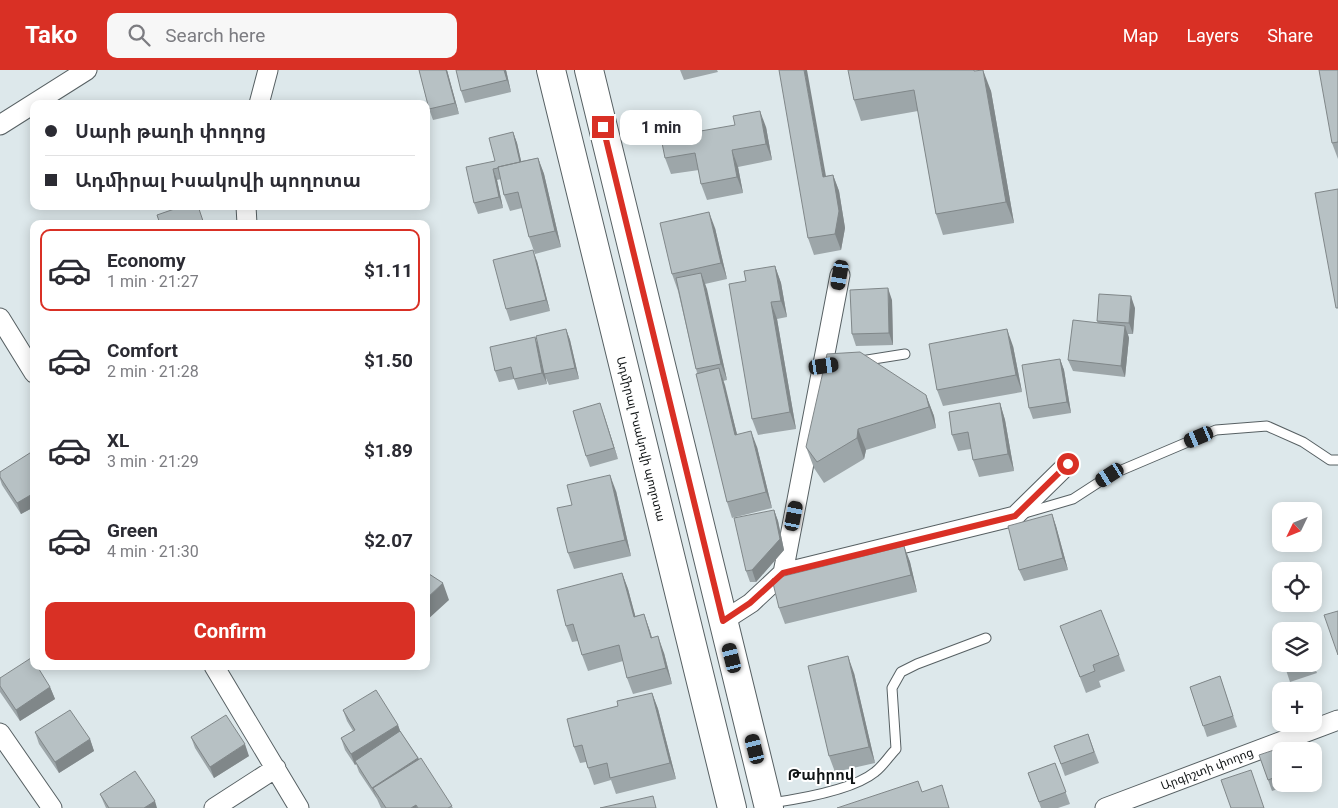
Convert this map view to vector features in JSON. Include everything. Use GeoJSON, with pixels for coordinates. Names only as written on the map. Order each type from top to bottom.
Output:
{"type":"FeatureCollection","features":[{"type":"Feature","properties":{"kind":"highway","name":"Ադմիրալ Իսակովի պողոտա"},"geometry":{"type":"LineString","coordinates":[[551,70],[732,808]]}},
{"type":"Feature","properties":{"kind":"highway"},"geometry":{"type":"LineString","coordinates":[[589,70],[769,806]]}},
{"type":"Feature","properties":{"kind":"street"},"geometry":{"type":"LineString","coordinates":[[40,100],[87,70]]}},
{"type":"Feature","properties":{"kind":"street"},"geometry":{"type":"LineString","coordinates":[[260,100],[268,70]]}},
{"type":"Feature","properties":{"kind":"street"},"geometry":{"type":"LineString","coordinates":[[0,125],[30,106]]}},
{"type":"Feature","properties":{"kind":"street"},"geometry":{"type":"LineString","coordinates":[[783,573],[828,366],[840,275]]}},
{"type":"Feature","properties":{"kind":"street"},"geometry":{"type":"LineString","coordinates":[[0,318],[30,367]]}},
{"type":"Feature","properties":{"kind":"street"},"geometry":{"type":"LineString","coordinates":[[723,621],[750,603],[783,573],[1015,516],[1068,464]]}},
{"type":"Feature","properties":{"kind":"street"},"geometry":{"type":"LineString","coordinates":[[216,670],[300,808]]}},
{"type":"Feature","properties":{"kind":"street","name":"Արգիշտի փողոց"},"geometry":{"type":"LineString","coordinates":[[1105,808],[1338,720]]}},
{"type":"Feature","properties":{"kind":"street"},"geometry":{"type":"LineString","coordinates":[[0,733],[52,808]]}},
{"type":"Feature","properties":{"kind":"street"},"geometry":{"type":"LineString","coordinates":[[214,808],[276,768]]}},
{"type":"Feature","properties":{"kind":"lane"},"geometry":{"type":"LineString","coordinates":[[851,362],[906,354]]}},
{"type":"Feature","properties":{"kind":"lane"},"geometry":{"type":"LineString","coordinates":[[1015,516],[1073,499],[1110,475],[1216,430],[1267,426],[1303,442],[1330,460],[1338,460]]}},
{"type":"Feature","properties":{"kind":"lane"},"geometry":{"type":"LineString","coordinates":[[769,806],[858,783],[876,772],[896,748],[892,688],[901,672],[986,638]]}},
{"type":"Feature","properties":{"kind":"building"},"geometry":{"type":"Polygon","coordinates":[[[419,70],[446,70],[455,103],[430,109],[430,100],[427,100],[419,70]]]}},
{"type":"Feature","properties":{"kind":"building"},"geometry":{"type":"Polygon","coordinates":[[[456,70],[504,70],[507,80],[461,91],[456,70]]]}},
{"type":"Feature","properties":{"kind":"building"},"geometry":{"type":"Polygon","coordinates":[[[779,70],[804,70],[823,177],[833,175],[839,211],[835,234],[808,238],[779,70]]]}},
{"type":"Feature","properties":{"kind":"building"},"geometry":{"type":"Polygon","coordinates":[[[848,70],[983,70],[1006,202],[936,214],[914,90],[854,100],[848,70]]]}},
{"type":"Feature","properties":{"kind":"building"},"geometry":{"type":"Polygon","coordinates":[[[1319,70],[1338,70],[1338,142],[1332,143],[1319,70]]]}},
{"type":"Feature","properties":{"kind":"building"},"geometry":{"type":"Polygon","coordinates":[[[760,111],[766,144],[732,150],[737,177],[701,184],[695,153],[665,158],[661,138],[735,125],[733,116],[760,111]]]}},
{"type":"Feature","properties":{"kind":"building"},"geometry":{"type":"Polygon","coordinates":[[[513,132],[520,162],[493,169],[499,197],[474,203],[466,167],[495,161],[489,138],[513,132]]]}},
{"type":"Feature","properties":{"kind":"building"},"geometry":{"type":"Polygon","coordinates":[[[538,158],[555,231],[529,237],[518,192],[504,195],[498,167],[538,158]]]}},
{"type":"Feature","properties":{"kind":"building"},"geometry":{"type":"Polygon","coordinates":[[[1338,189],[1338,308],[1336,308],[1315,193],[1338,189]]]}},
{"type":"Feature","properties":{"kind":"building"},"geometry":{"type":"Polygon","coordinates":[[[171,210],[199,210],[203,220],[159,220],[157,215],[171,210]]]}},
{"type":"Feature","properties":{"kind":"building"},"geometry":{"type":"Polygon","coordinates":[[[709,212],[721,263],[672,274],[660,223],[709,212]]]}},
{"type":"Feature","properties":{"kind":"building"},"geometry":{"type":"Polygon","coordinates":[[[533,250],[546,300],[506,309],[493,260],[533,250]]]}},
{"type":"Feature","properties":{"kind":"building"},"geometry":{"type":"Polygon","coordinates":[[[775,266],[781,301],[771,302],[790,412],[752,419],[729,284],[746,281],[744,271],[775,266]]]}},
{"type":"Feature","properties":{"kind":"building"},"geometry":{"type":"Polygon","coordinates":[[[701,273],[721,364],[696,369],[676,278],[701,273]]]}},
{"type":"Feature","properties":{"kind":"building"},"geometry":{"type":"Polygon","coordinates":[[[888,288],[889,333],[852,334],[850,290],[888,288]]]}},
{"type":"Feature","properties":{"kind":"building"},"geometry":{"type":"Polygon","coordinates":[[[1099,294],[1131,296],[1129,323],[1097,321],[1099,294]]]}},
{"type":"Feature","properties":{"kind":"building"},"geometry":{"type":"Polygon","coordinates":[[[1073,320],[1125,326],[1121,366],[1068,360],[1073,320]]]}},
{"type":"Feature","properties":{"kind":"building"},"geometry":{"type":"Polygon","coordinates":[[[566,329],[575,368],[544,374],[536,336],[566,329]]]}},
{"type":"Feature","properties":{"kind":"building"},"geometry":{"type":"Polygon","coordinates":[[[1007,329],[1016,375],[937,390],[929,344],[1007,329]]]}},
{"type":"Feature","properties":{"kind":"building"},"geometry":{"type":"Polygon","coordinates":[[[535,337],[542,373],[514,379],[511,367],[495,371],[490,347],[535,337]]]}},
{"type":"Feature","properties":{"kind":"building"},"geometry":{"type":"Polygon","coordinates":[[[860,352],[926,395],[929,407],[858,429],[857,438],[817,462],[806,447],[827,354],[860,352]]]}},
{"type":"Feature","properties":{"kind":"building"},"geometry":{"type":"Polygon","coordinates":[[[1060,359],[1067,402],[1029,408],[1022,365],[1060,359]]]}},
{"type":"Feature","properties":{"kind":"building"},"geometry":{"type":"Polygon","coordinates":[[[719,368],[735,435],[751,431],[766,492],[727,502],[696,374],[719,368]]]}},
{"type":"Feature","properties":{"kind":"building"},"geometry":{"type":"Polygon","coordinates":[[[600,403],[614,448],[586,456],[573,411],[600,403]]]}},
{"type":"Feature","properties":{"kind":"building"},"geometry":{"type":"Polygon","coordinates":[[[1000,403],[1008,454],[973,460],[968,432],[952,435],[949,412],[1000,403]]]}},
{"type":"Feature","properties":{"kind":"building"},"geometry":{"type":"Polygon","coordinates":[[[30,453],[30,495],[17,503],[0,477],[0,472],[30,453]]]}},
{"type":"Feature","properties":{"kind":"building"},"geometry":{"type":"Polygon","coordinates":[[[610,475],[625,540],[568,553],[557,508],[572,505],[567,485],[610,475]]]}},
{"type":"Feature","properties":{"kind":"building"},"geometry":{"type":"Polygon","coordinates":[[[774,510],[780,539],[752,570],[746,571],[734,518],[774,510]]]}},
{"type":"Feature","properties":{"kind":"building"},"geometry":{"type":"Polygon","coordinates":[[[1052,514],[1063,558],[1019,570],[1008,526],[1052,514]]]}},
{"type":"Feature","properties":{"kind":"building"},"geometry":{"type":"Polygon","coordinates":[[[904,546],[911,575],[779,608],[772,579],[904,546]]]}},
{"type":"Feature","properties":{"kind":"building"},"geometry":{"type":"Polygon","coordinates":[[[622,573],[634,617],[644,614],[651,638],[658,636],[666,668],[627,678],[619,645],[582,655],[573,624],[566,626],[557,590],[622,573]]]}},
{"type":"Feature","properties":{"kind":"building"},"geometry":{"type":"Polygon","coordinates":[[[430,575],[443,583],[430,595],[430,575]]]}},
{"type":"Feature","properties":{"kind":"building"},"geometry":{"type":"Polygon","coordinates":[[[1101,610],[1119,655],[1093,665],[1095,671],[1080,677],[1060,626],[1101,610]]]}},
{"type":"Feature","properties":{"kind":"building"},"geometry":{"type":"Polygon","coordinates":[[[1338,611],[1338,655],[1324,615],[1338,611]]]}},
{"type":"Feature","properties":{"kind":"building"},"geometry":{"type":"Polygon","coordinates":[[[848,656],[869,747],[829,756],[808,666],[848,656]]]}},
{"type":"Feature","properties":{"kind":"building"},"geometry":{"type":"Polygon","coordinates":[[[30,659],[30,670],[39,670],[50,687],[16,710],[0,686],[0,678],[30,659]]]}},
{"type":"Feature","properties":{"kind":"building"},"geometry":{"type":"Polygon","coordinates":[[[1220,676],[1233,716],[1203,726],[1190,687],[1220,676]]]}},
{"type":"Feature","properties":{"kind":"building"},"geometry":{"type":"Polygon","coordinates":[[[376,690],[398,725],[351,754],[341,738],[355,730],[343,710],[376,690]]]}},
{"type":"Feature","properties":{"kind":"building"},"geometry":{"type":"Polygon","coordinates":[[[652,693],[670,763],[610,778],[607,763],[588,768],[582,745],[574,747],[567,719],[618,706],[617,701],[652,693]]]}},
{"type":"Feature","properties":{"kind":"building"},"geometry":{"type":"Polygon","coordinates":[[[70,710],[90,739],[55,762],[35,732],[70,710]]]}},
{"type":"Feature","properties":{"kind":"building"},"geometry":{"type":"Polygon","coordinates":[[[226,715],[245,744],[210,767],[191,737],[226,715]]]}},
{"type":"Feature","properties":{"kind":"building"},"geometry":{"type":"Polygon","coordinates":[[[400,731],[418,758],[372,788],[355,761],[400,731]]]}},
{"type":"Feature","properties":{"kind":"building"},"geometry":{"type":"Polygon","coordinates":[[[1088,734],[1094,752],[1061,764],[1054,746],[1088,734]]]}},
{"type":"Feature","properties":{"kind":"building"},"geometry":{"type":"Polygon","coordinates":[[[1272,751],[1272,778],[1268,780],[1259,755],[1272,751]]]}},
{"type":"Feature","properties":{"kind":"building"},"geometry":{"type":"Polygon","coordinates":[[[421,758],[452,806],[448,808],[418,808],[416,805],[411,808],[386,808],[373,788],[421,758]]]}},
{"type":"Feature","properties":{"kind":"building"},"geometry":{"type":"Polygon","coordinates":[[[1055,763],[1066,792],[1039,802],[1028,773],[1055,763]]]}},
{"type":"Feature","properties":{"kind":"building"},"geometry":{"type":"Polygon","coordinates":[[[1251,770],[1264,808],[1231,808],[1221,780],[1251,770]]]}},
{"type":"Feature","properties":{"kind":"building"},"geometry":{"type":"Polygon","coordinates":[[[135,771],[155,801],[144,808],[109,808],[100,794],[135,771]]]}},
{"type":"Feature","properties":{"kind":"building"},"geometry":{"type":"Polygon","coordinates":[[[918,781],[922,792],[942,785],[949,808],[837,808],[918,781]]]}},
{"type":"Feature","properties":{"kind":"building"},"geometry":{"type":"Polygon","coordinates":[[[653,796],[656,808],[600,808],[653,796]]]}},
{"type":"Feature","properties":{"kind":"district","name":"Թաիրով"},"geometry":{"type":"Point","coordinates":[821,775]}},
{"type":"Feature","properties":{"kind":"route"},"geometry":{"type":"LineString","coordinates":[[603,127],[723,621],[750,603],[783,573],[1015,516],[1068,464]]}}]}
